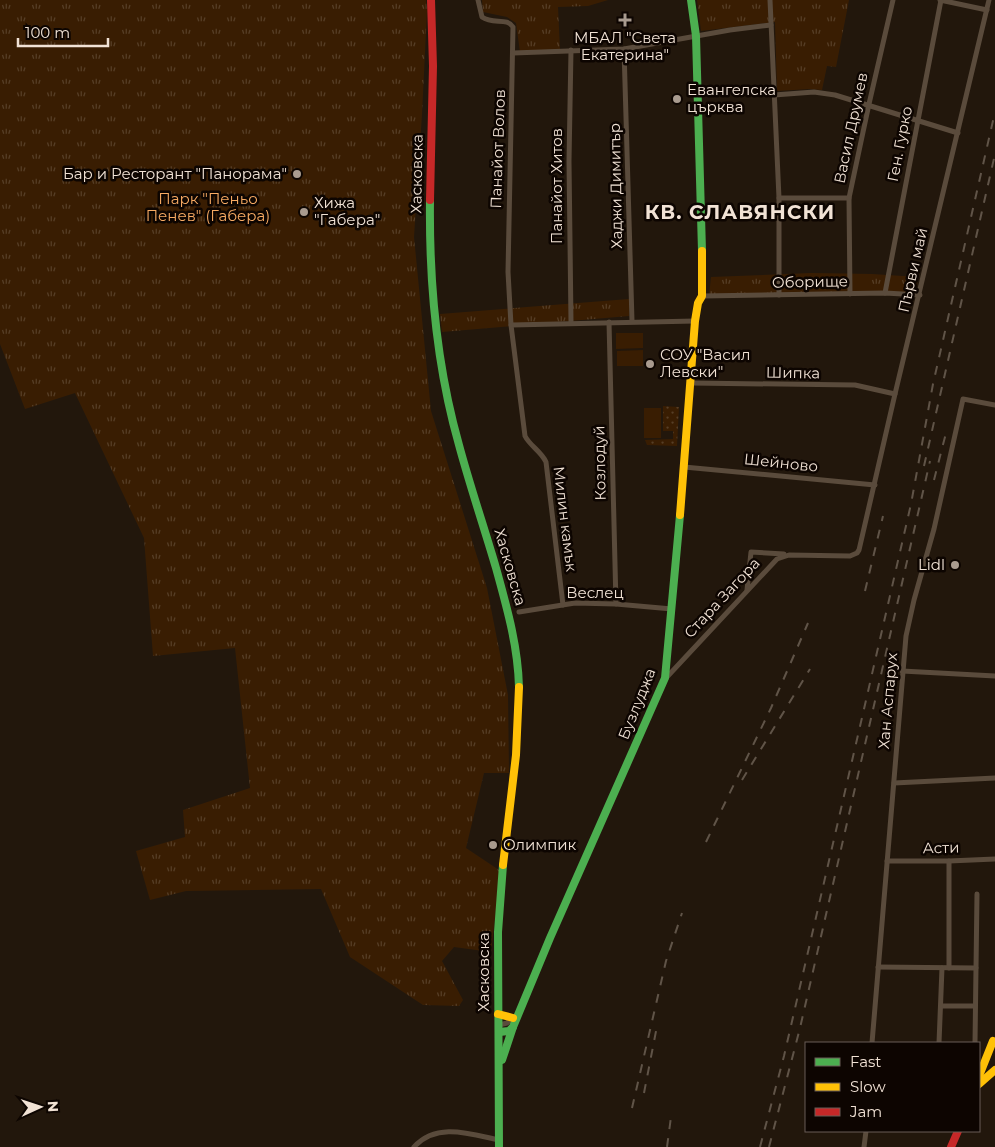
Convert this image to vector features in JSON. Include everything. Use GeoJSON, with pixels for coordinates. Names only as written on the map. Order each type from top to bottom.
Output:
{"type":"FeatureCollection","features":[{"type":"Feature","properties":{"kind":"main road","name":"Хасковска"},"geometry":{"type":"LineString","coordinates":[[431,0],[433,54],[430,273],[441,375],[450,412],[506,601],[516,651],[519,707],[517,744],[499,907],[499,1144]]}},
{"type":"Feature","properties":{"kind":"main road","name":"Бузлуджа"},"geometry":{"type":"LineString","coordinates":[[498,1076],[516,1015],[665,678],[695,321],[698,303],[702,296],[696,36],[691,0]]}},
{"type":"Feature","properties":{"kind":"main road"},"geometry":{"type":"LineString","coordinates":[[498,1014],[516,1015]]}},
{"type":"Feature","properties":{"kind":"main road"},"geometry":{"type":"LineString","coordinates":[[499,1028],[509,1031],[513,1027]]}},
{"type":"Feature","properties":{"kind":"main road"},"geometry":{"type":"LineString","coordinates":[[994,1038],[995,1054]]}},
{"type":"Feature","properties":{"kind":"main road"},"geometry":{"type":"LineString","coordinates":[[981,1080],[994,1038]]}},
{"type":"Feature","properties":{"kind":"main road"},"geometry":{"type":"LineString","coordinates":[[981,1080],[995,1070]]}},
{"type":"Feature","properties":{"kind":"main road"},"geometry":{"type":"LineString","coordinates":[[981,1080],[995,1079]]}},
{"type":"Feature","properties":{"kind":"main road"},"geometry":{"type":"LineString","coordinates":[[952,1147],[958,1132]]}},
{"type":"Feature","properties":{"kind":"street","name":"Панайот Волов"},"geometry":{"type":"LineString","coordinates":[[478,0],[482,17],[492,22],[506,21],[510,23],[514,34],[508,218],[508,272],[511,325]]}},
{"type":"Feature","properties":{"kind":"street"},"geometry":{"type":"LineString","coordinates":[[770,0],[779,198],[780,295]]}},
{"type":"Feature","properties":{"kind":"street","name":"Васил Друмев"},"geometry":{"type":"LineString","coordinates":[[850,294],[849,198],[893,0]]}},
{"type":"Feature","properties":{"kind":"street"},"geometry":{"type":"LineString","coordinates":[[941,0],[987,10]]}},
{"type":"Feature","properties":{"kind":"street","name":"Ген. Гурко"},"geometry":{"type":"LineString","coordinates":[[885,293],[941,0]]}},
{"type":"Feature","properties":{"kind":"street","name":"Първи май"},"geometry":{"type":"LineString","coordinates":[[789,555],[850,556],[857,553],[861,545],[989,0]]}},
{"type":"Feature","properties":{"kind":"street"},"geometry":{"type":"LineString","coordinates":[[513,53],[624,49],[771,25]]}},
{"type":"Feature","properties":{"kind":"street","name":"Хаджи Димитър"},"geometry":{"type":"LineString","coordinates":[[624,49],[632,321]]}},
{"type":"Feature","properties":{"kind":"street","name":"Панайот Хитов"},"geometry":{"type":"LineString","coordinates":[[570,50],[571,322]]}},
{"type":"Feature","properties":{"kind":"street"},"geometry":{"type":"LineString","coordinates":[[774,94],[814,92],[835,95],[958,132]]}},
{"type":"Feature","properties":{"kind":"street"},"geometry":{"type":"LineString","coordinates":[[779,198],[849,198]]}},
{"type":"Feature","properties":{"kind":"street","name":"Оборище"},"geometry":{"type":"LineString","coordinates":[[702,296],[885,293],[920,295]]}},
{"type":"Feature","properties":{"kind":"street"},"geometry":{"type":"LineString","coordinates":[[511,325],[571,322],[695,321]]}},
{"type":"Feature","properties":{"kind":"street","name":"Козлодуй"},"geometry":{"type":"LineString","coordinates":[[609,322],[616,604]]}},
{"type":"Feature","properties":{"kind":"street","name":"Милин камък"},"geometry":{"type":"LineString","coordinates":[[511,325],[525,436],[546,462],[563,605]]}},
{"type":"Feature","properties":{"kind":"street","name":"Шипка"},"geometry":{"type":"LineString","coordinates":[[691,383],[855,385],[895,394]]}},
{"type":"Feature","properties":{"kind":"street","name":"Хан Аспарух"},"geometry":{"type":"LineString","coordinates":[[872,1042],[906,636],[934,529],[963,398],[995,405]]}},
{"type":"Feature","properties":{"kind":"street","name":"Шейново"},"geometry":{"type":"LineString","coordinates":[[684,467],[875,485]]}},
{"type":"Feature","properties":{"kind":"street"},"geometry":{"type":"LineString","coordinates":[[746,590],[751,552],[789,555]]}},
{"type":"Feature","properties":{"kind":"street","name":"Стара Загора"},"geometry":{"type":"LineString","coordinates":[[665,678],[777,559],[789,555]]}},
{"type":"Feature","properties":{"kind":"street","name":"Веслец"},"geometry":{"type":"LineString","coordinates":[[519,612],[575,603],[616,604],[672,609]]}},
{"type":"Feature","properties":{"kind":"street"},"geometry":{"type":"LineString","coordinates":[[902,672],[995,676]]}},
{"type":"Feature","properties":{"kind":"street"},"geometry":{"type":"LineString","coordinates":[[894,783],[995,778]]}},
{"type":"Feature","properties":{"kind":"street","name":"Асти"},"geometry":{"type":"LineString","coordinates":[[887,861],[995,859]]}},
{"type":"Feature","properties":{"kind":"street"},"geometry":{"type":"LineString","coordinates":[[949,861],[949,968]]}},
{"type":"Feature","properties":{"kind":"street"},"geometry":{"type":"LineString","coordinates":[[975,1042],[977,894]]}},
{"type":"Feature","properties":{"kind":"street"},"geometry":{"type":"LineString","coordinates":[[878,967],[976,968]]}},
{"type":"Feature","properties":{"kind":"street"},"geometry":{"type":"LineString","coordinates":[[939,1042],[942,968]]}},
{"type":"Feature","properties":{"kind":"street"},"geometry":{"type":"LineString","coordinates":[[941,1006],[975,1006]]}},
{"type":"Feature","properties":{"kind":"street"},"geometry":{"type":"LineString","coordinates":[[499,1028],[516,1015]]}},
{"type":"Feature","properties":{"kind":"street"},"geometry":{"type":"LineString","coordinates":[[414,1147],[420,1140],[428,1136],[446,1131],[465,1133],[499,1144]]}},
{"type":"Feature","properties":{"kind":"street"},"geometry":{"type":"LineString","coordinates":[[864,1147],[866,1132]]}},
{"type":"Feature","properties":{"kind":"green space","name":"Парк \"Пеньо Пенев\" (Габера)"},"geometry":{"type":"Polygon","coordinates":[[[0,0],[426,0],[422,114],[414,237],[431,411],[487,588],[508,695],[509,773],[484,773],[466,848],[499,870],[491,952],[454,947],[442,961],[463,1000],[459,1006],[423,1005],[350,957],[321,889],[186,891],[150,900],[136,851],[185,837],[183,810],[250,788],[235,648],[153,656],[144,538],[75,393],[25,409],[0,344],[0,0]]]}},
{"type":"Feature","properties":{"kind":"green space"},"geometry":{"type":"Polygon","coordinates":[[[482,0],[608,0],[588,6],[558,7],[560,50],[520,52],[516,23],[507,17],[483,12],[482,0]]]}},
{"type":"Feature","properties":{"kind":"green space"},"geometry":{"type":"Polygon","coordinates":[[[697,0],[849,0],[836,67],[827,66],[822,90],[777,91],[775,22],[701,31],[697,0]]]}},
{"type":"Feature","properties":{"kind":"green space"},"geometry":{"type":"Polygon","coordinates":[[[811,273],[918,277],[916,295],[709,296],[711,277],[811,273]]]}},
{"type":"Feature","properties":{"kind":"green space"},"geometry":{"type":"Polygon","coordinates":[[[629,299],[629,316],[442,332],[440,314],[629,299]]]}},
{"type":"Feature","properties":{"kind":"green space"},"geometry":{"type":"Polygon","coordinates":[[[616,333],[643,333],[643,348],[616,349],[616,333]]]}},
{"type":"Feature","properties":{"kind":"green space"},"geometry":{"type":"Polygon","coordinates":[[[643,350],[643,366],[617,366],[617,351],[643,350]]]}},
{"type":"Feature","properties":{"kind":"green space"},"geometry":{"type":"Polygon","coordinates":[[[663,406],[679,407],[677,446],[647,445],[645,440],[673,439],[673,431],[663,431],[663,406]]]}},
{"type":"Feature","properties":{"kind":"green space"},"geometry":{"type":"Polygon","coordinates":[[[644,408],[661,408],[661,438],[644,438],[644,408]]]}},
{"type":"Feature","properties":{"kind":"railway"},"geometry":{"type":"LineString","coordinates":[[760,1147],[784,1056],[911,504],[933,384],[995,112]]}},
{"type":"Feature","properties":{"kind":"railway"},"geometry":{"type":"LineString","coordinates":[[924,466],[995,154]]}},
{"type":"Feature","properties":{"kind":"railway"},"geometry":{"type":"LineString","coordinates":[[934,480],[947,429]]}},
{"type":"Feature","properties":{"kind":"railway"},"geometry":{"type":"LineString","coordinates":[[769,1147],[800,1028],[930,461]]}},
{"type":"Feature","properties":{"kind":"railway"},"geometry":{"type":"LineString","coordinates":[[865,591],[883,516]]}},
{"type":"Feature","properties":{"kind":"railway"},"geometry":{"type":"LineString","coordinates":[[706,842],[771,708],[808,623]]}},
{"type":"Feature","properties":{"kind":"railway"},"geometry":{"type":"LineString","coordinates":[[742,780],[810,669]]}},
{"type":"Feature","properties":{"kind":"railway"},"geometry":{"type":"LineString","coordinates":[[632,1108],[666,961],[682,913]]}},
{"type":"Feature","properties":{"kind":"railway"},"geometry":{"type":"LineString","coordinates":[[644,1093],[657,1026]]}},
{"type":"Feature","properties":{"kind":"railway"},"geometry":{"type":"LineString","coordinates":[[667,1147],[671,1117]]}},
{"type":"Feature","properties":{"kind":"traffic: fast"},"geometry":{"type":"LineString","coordinates":[[691,0],[696,36],[702,251]]}},
{"type":"Feature","properties":{"kind":"traffic: fast"},"geometry":{"type":"LineString","coordinates":[[430,200],[431,262],[439,354],[451,415],[463,460],[508,612],[517,657],[519,687]]}},
{"type":"Feature","properties":{"kind":"traffic: fast"},"geometry":{"type":"LineString","coordinates":[[499,1032],[509,1031],[513,1027],[550,938],[665,678],[680,515]]}},
{"type":"Feature","properties":{"kind":"traffic: fast"},"geometry":{"type":"LineString","coordinates":[[499,1147],[498,932],[503,865]]}},
{"type":"Feature","properties":{"kind":"traffic: fast"},"geometry":{"type":"LineString","coordinates":[[502,1060],[513,1027]]}},
{"type":"Feature","properties":{"kind":"traffic: slow"},"geometry":{"type":"LineString","coordinates":[[680,515],[695,321],[698,303],[702,296],[702,251]]}},
{"type":"Feature","properties":{"kind":"traffic: slow"},"geometry":{"type":"LineString","coordinates":[[503,865],[516,755],[519,687]]}},
{"type":"Feature","properties":{"kind":"traffic: slow"},"geometry":{"type":"LineString","coordinates":[[498,1014],[513,1018]]}},
{"type":"Feature","properties":{"kind":"traffic: slow"},"geometry":{"type":"LineString","coordinates":[[980,1074],[993,1041]]}},
{"type":"Feature","properties":{"kind":"traffic: slow"},"geometry":{"type":"LineString","coordinates":[[980,1083],[995,1070]]}},
{"type":"Feature","properties":{"kind":"traffic: jam"},"geometry":{"type":"LineString","coordinates":[[430,200],[433,66],[431,0]]}},
{"type":"Feature","properties":{"kind":"traffic: jam"},"geometry":{"type":"LineString","coordinates":[[951,1147],[958,1132]]}},
{"type":"Feature","properties":{"kind":"place","name":"МБАЛ \"Света Екатерина\""},"geometry":{"type":"Point","coordinates":[625,20]}},
{"type":"Feature","properties":{"kind":"place","name":"Евангелска църква"},"geometry":{"type":"Point","coordinates":[677,99]}},
{"type":"Feature","properties":{"kind":"place","name":"Бар и Ресторант \"Панорама\""},"geometry":{"type":"Point","coordinates":[297,174]}},
{"type":"Feature","properties":{"kind":"place","name":"Хижа \"Габера\""},"geometry":{"type":"Point","coordinates":[304,212]}},
{"type":"Feature","properties":{"kind":"place","name":"СОУ \"Васил Левски\""},"geometry":{"type":"Point","coordinates":[650,364]}},
{"type":"Feature","properties":{"kind":"place","name":"Lidl"},"geometry":{"type":"Point","coordinates":[955,565]}},
{"type":"Feature","properties":{"kind":"place","name":"Олимпик"},"geometry":{"type":"Point","coordinates":[493,845]}},
{"type":"Feature","properties":{"kind":"district","name":"КВ. СЛАВЯНСКИ"},"geometry":{"type":"Point","coordinates":[740,212]}}]}
